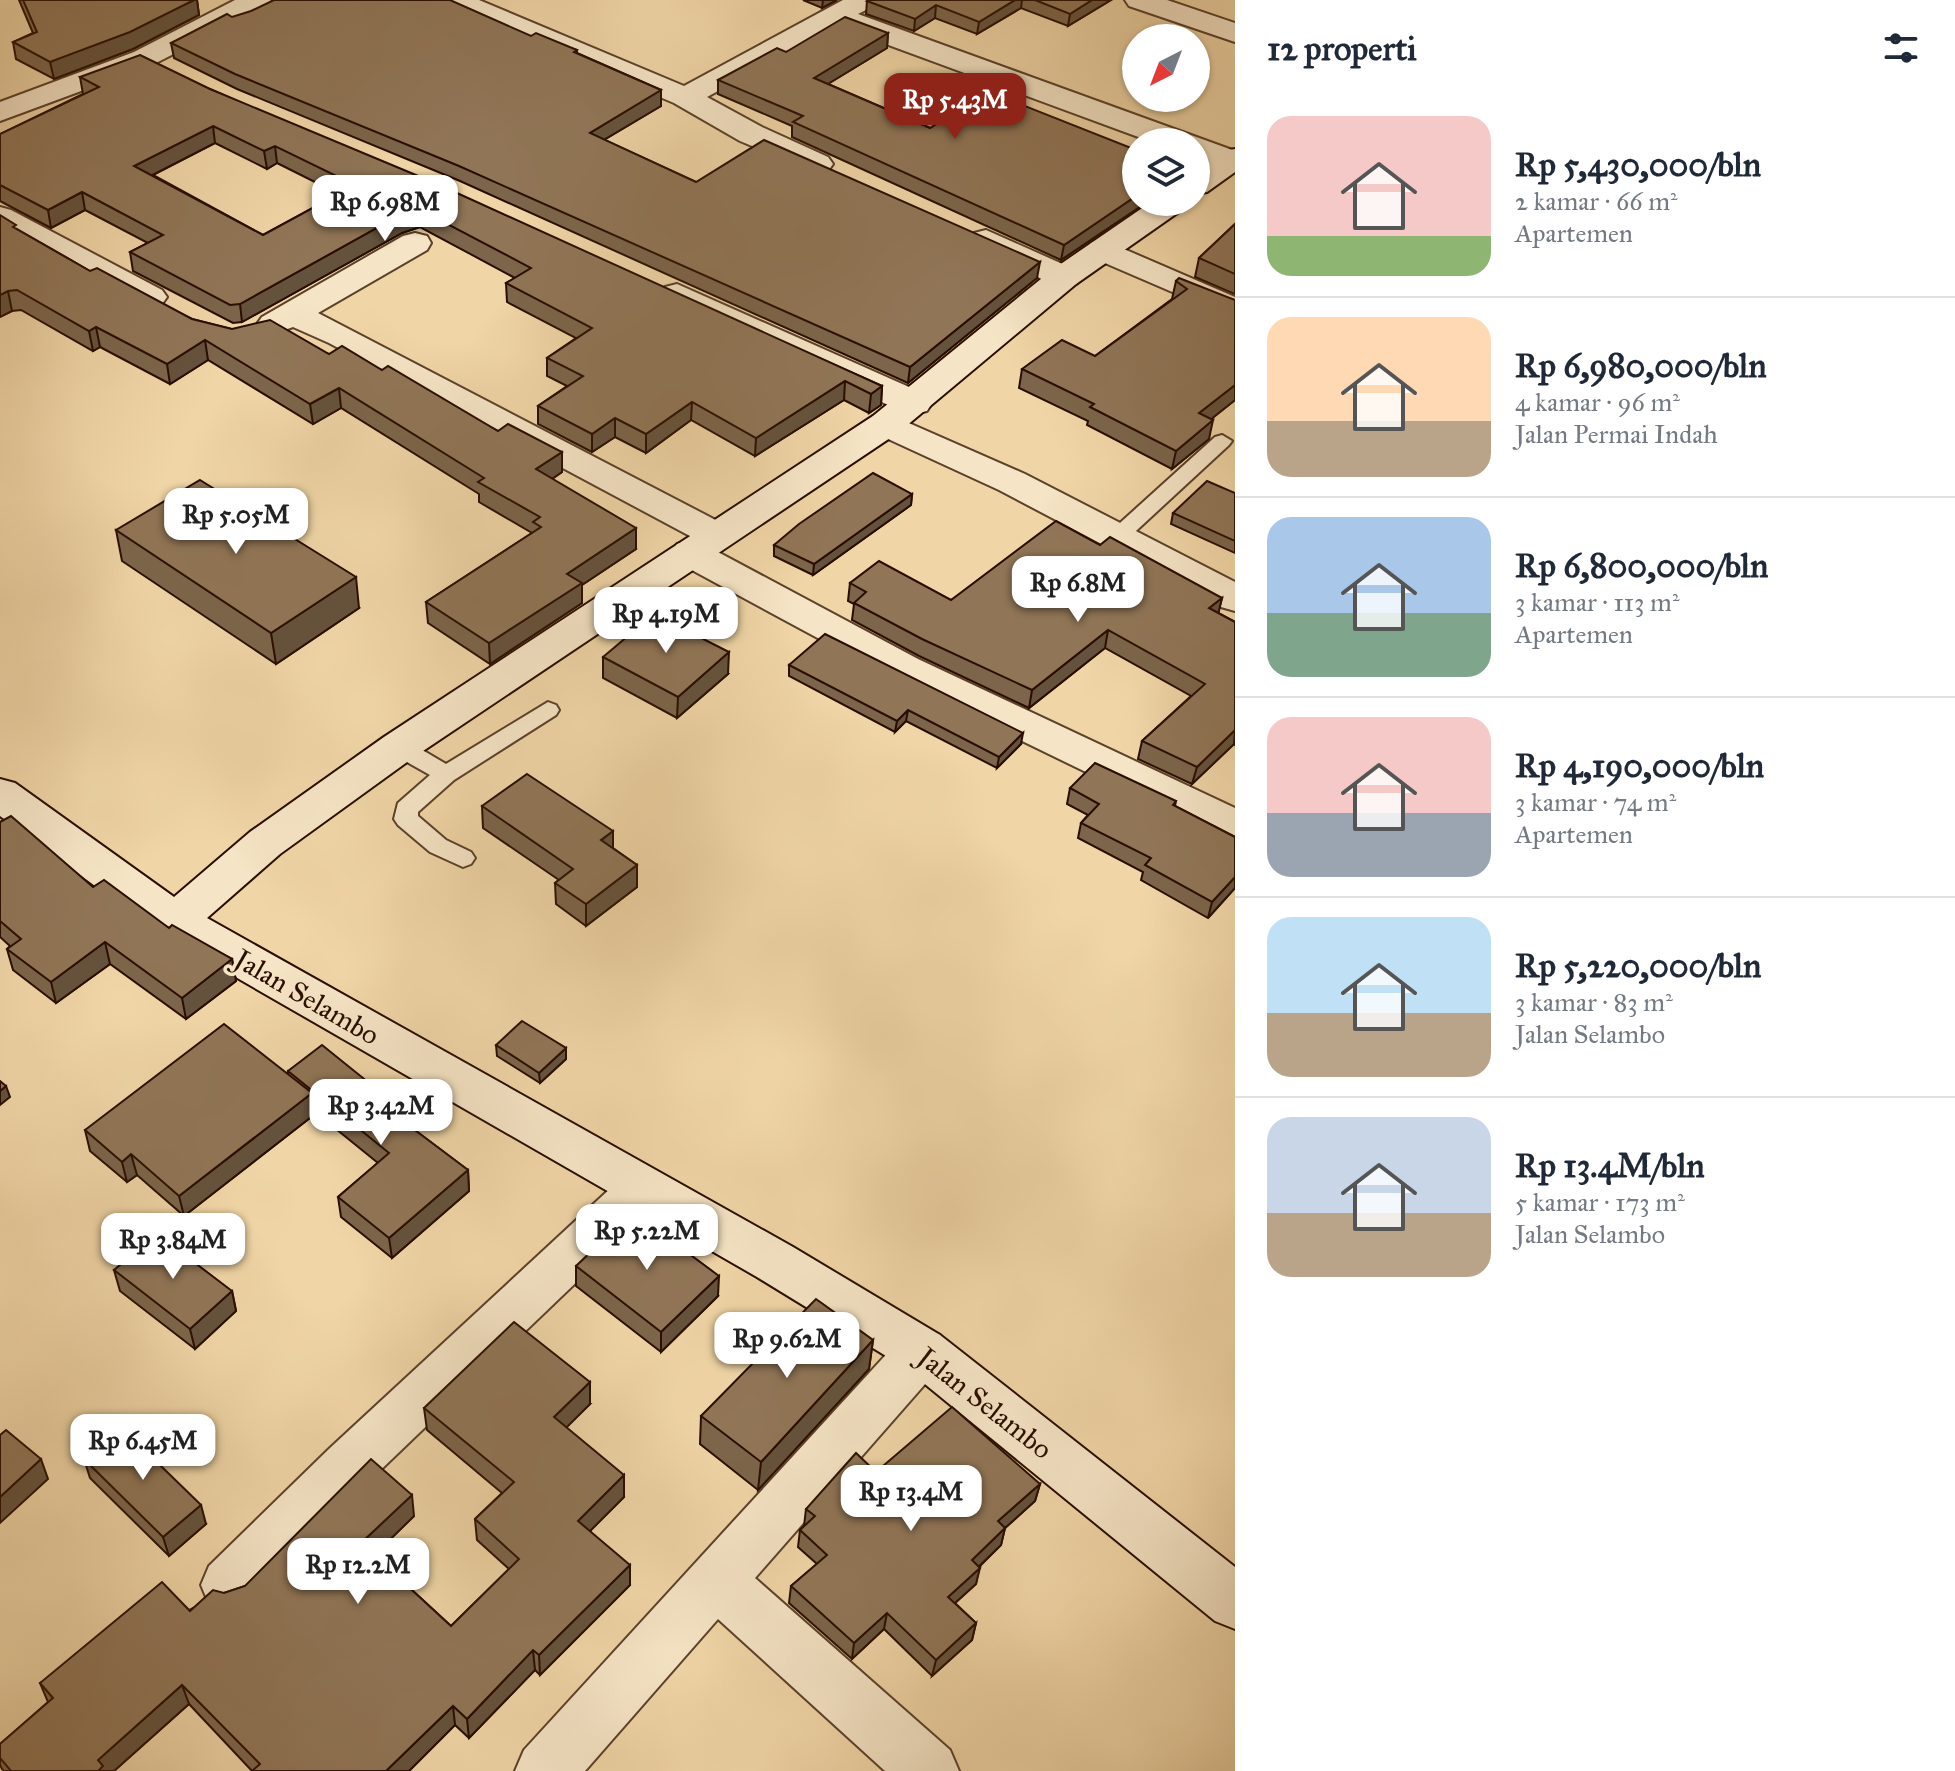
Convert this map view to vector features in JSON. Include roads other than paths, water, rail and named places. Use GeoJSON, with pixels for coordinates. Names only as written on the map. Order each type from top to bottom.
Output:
{"type":"FeatureCollection","features":[{"type":"Feature","properties":{"kind":"street"},"geometry":{"type":"LineString","coordinates":[[189,0],[226,17]]}},
{"type":"Feature","properties":{"kind":"street"},"geometry":{"type":"LineString","coordinates":[[0,112],[144,58],[257,0]]}},
{"type":"Feature","properties":{"kind":"street"},"geometry":{"type":"LineString","coordinates":[[455,0],[685,97],[751,134],[841,175]]}},
{"type":"Feature","properties":{"kind":"street"},"geometry":{"type":"LineString","coordinates":[[685,97],[864,0]]}},
{"type":"Feature","properties":{"kind":"street"},"geometry":{"type":"LineString","coordinates":[[1139,0],[1235,33]]}},
{"type":"Feature","properties":{"kind":"street"},"geometry":{"type":"LineString","coordinates":[[836,16],[1143,128]]}},
{"type":"Feature","properties":{"kind":"street"},"geometry":{"type":"LineString","coordinates":[[144,58],[184,78]]}},
{"type":"Feature","properties":{"kind":"street"},"geometry":{"type":"LineString","coordinates":[[1210,152],[1234,160]]}},
{"type":"Feature","properties":{"kind":"street"},"geometry":{"type":"LineString","coordinates":[[1210,176],[1234,160]]}},
{"type":"Feature","properties":{"kind":"street"},"geometry":{"type":"LineString","coordinates":[[175,921],[265,843],[399,747],[900,413],[1064,277],[1152,216]]}},
{"type":"Feature","properties":{"kind":"street"},"geometry":{"type":"LineString","coordinates":[[0,217],[182,315]]}},
{"type":"Feature","properties":{"kind":"street"},"geometry":{"type":"LineString","coordinates":[[953,225],[1064,277]]}},
{"type":"Feature","properties":{"kind":"street"},"geometry":{"type":"LineString","coordinates":[[239,336],[251,335],[293,314],[415,243]]}},
{"type":"Feature","properties":{"kind":"street"},"geometry":{"type":"LineString","coordinates":[[1103,250],[1235,309]]}},
{"type":"Feature","properties":{"kind":"street"},"geometry":{"type":"LineString","coordinates":[[648,281],[900,413],[1012,482],[1235,598]]}},
{"type":"Feature","properties":{"kind":"street"},"geometry":{"type":"LineString","coordinates":[[293,314],[341,336],[703,544],[904,668],[1235,826]]}},
{"type":"Feature","properties":{"kind":"street","name":"Jalan Selambo"},"geometry":{"type":"LineString","coordinates":[[0,794],[175,921],[922,1351],[1228,1589]]}},
{"type":"Feature","properties":{"kind":"street"},"geometry":{"type":"LineString","coordinates":[[229,1585],[349,1465],[643,1188]]}},
{"type":"Feature","properties":{"kind":"street"},"geometry":{"type":"LineString","coordinates":[[545,1771],[922,1351]]}},
{"type":"Feature","properties":{"kind":"street"},"geometry":{"type":"LineString","coordinates":[[716,1580],[929,1771]]}},
{"type":"Feature","properties":{"kind":"lane"},"geometry":{"type":"LineString","coordinates":[[1117,537],[1222,441]]}},
{"type":"Feature","properties":{"kind":"lane"},"geometry":{"type":"LineString","coordinates":[[463,858],[438,846],[406,819],[406,809],[446,774],[548,710]]}},
{"type":"Feature","properties":{"kind":"lane"},"geometry":{"type":"LineString","coordinates":[[399,747],[446,774]]}}]}
